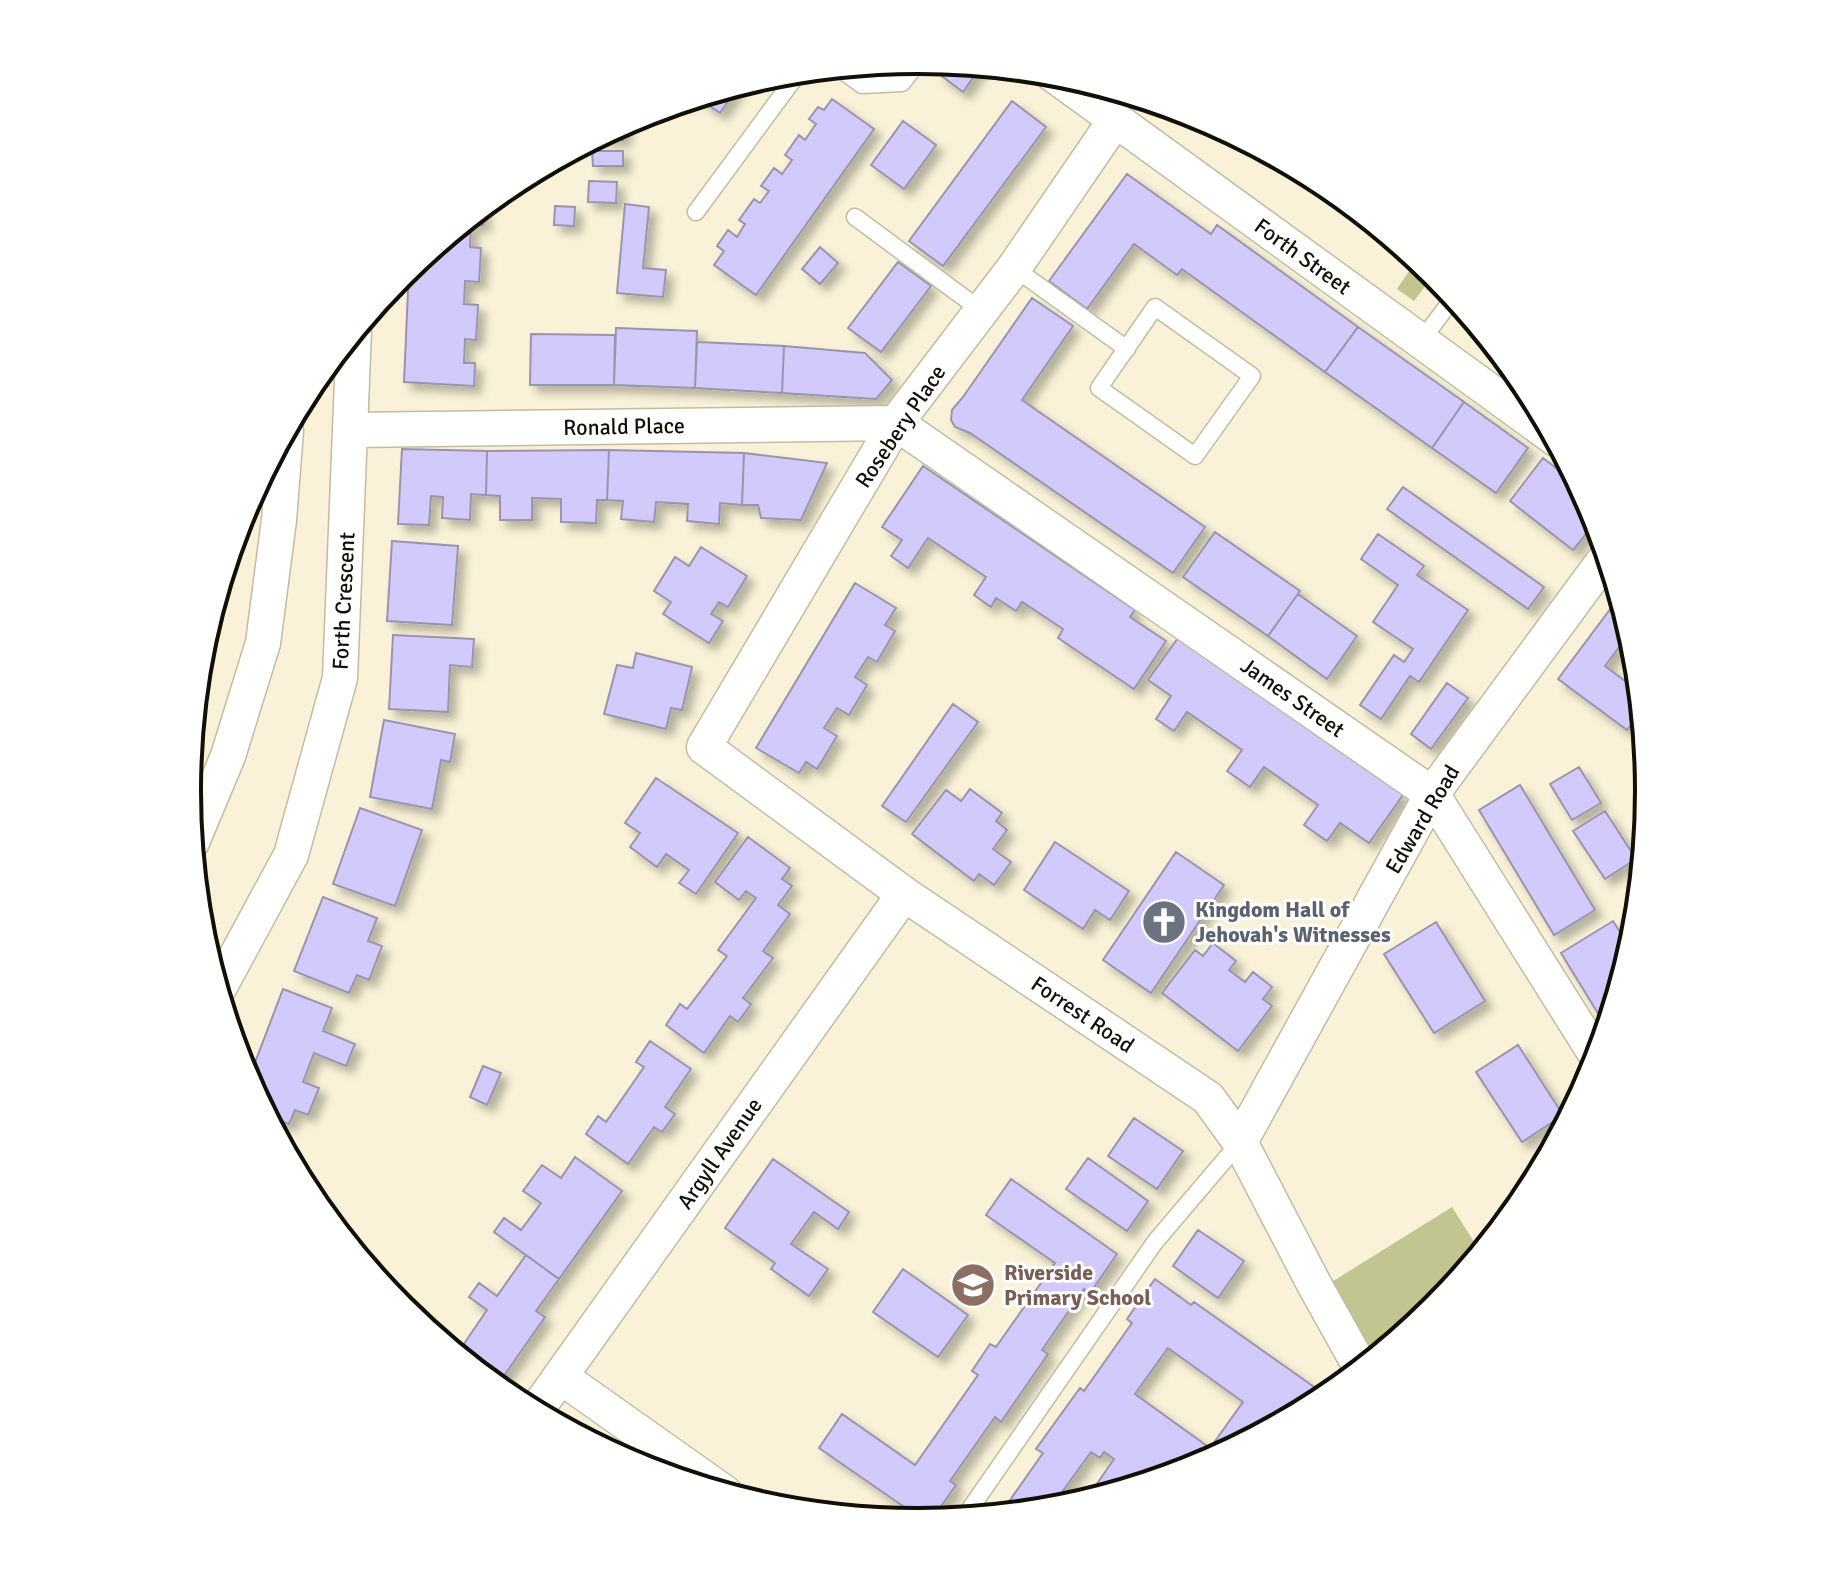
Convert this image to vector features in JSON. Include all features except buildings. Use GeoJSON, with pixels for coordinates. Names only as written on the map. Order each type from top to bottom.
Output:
{"type":"FeatureCollection","features":[{"type":"Feature","properties":{"kind":"street","name":"Forth Street"},"geometry":{"type":"LineString","coordinates":[[1078,92],[1534,423]]}},
{"type":"Feature","properties":{"kind":"street","name":"Rosebery Place"},"geometry":{"type":"LineString","coordinates":[[704,747],[896,423],[1014,268],[1116,119]]}},
{"type":"Feature","properties":{"kind":"street","name":"Forth Crescent"},"geometry":{"type":"LineString","coordinates":[[225,977],[291,855],[340,678],[353,350]]}},
{"type":"Feature","properties":{"kind":"street","name":"Ronald Place"},"geometry":{"type":"LineString","coordinates":[[351,430],[896,423]]}},
{"type":"Feature","properties":{"kind":"street","name":"James Street"},"geometry":{"type":"LineString","coordinates":[[896,423],[1432,794],[1589,1044]]}},
{"type":"Feature","properties":{"kind":"street"},"geometry":{"type":"LineString","coordinates":[[202,818],[228,756],[263,643],[284,457]]}},
{"type":"Feature","properties":{"kind":"street","name":"Edward Road"},"geometry":{"type":"LineString","coordinates":[[1240,1142],[1432,794],[1600,566]]}},
{"type":"Feature","properties":{"kind":"street","name":"Forrest Road"},"geometry":{"type":"LineString","coordinates":[[704,747],[904,894],[1208,1098],[1240,1142],[1356,1360]]}},
{"type":"Feature","properties":{"kind":"street","name":"Argyll Avenue"},"geometry":{"type":"LineString","coordinates":[[542,1402],[904,894]]}},
{"type":"Feature","properties":{"kind":"street"},"geometry":{"type":"LineString","coordinates":[[561,1377],[699,1474]]}},
{"type":"Feature","properties":{"kind":"lane"},"geometry":{"type":"LineString","coordinates":[[852,78],[862,85],[902,83],[909,74]]}},
{"type":"Feature","properties":{"kind":"lane"},"geometry":{"type":"LineString","coordinates":[[696,212],[788,86]]}},
{"type":"Feature","properties":{"kind":"lane"},"geometry":{"type":"LineString","coordinates":[[855,217],[982,311]]}},
{"type":"Feature","properties":{"kind":"lane"},"geometry":{"type":"LineString","coordinates":[[1014,268],[1127,349]]}},
{"type":"Feature","properties":{"kind":"lane"},"geometry":{"type":"LineString","coordinates":[[1421,341],[1447,306]]}},
{"type":"Feature","properties":{"kind":"lane"},"geometry":{"type":"LineString","coordinates":[[1155,307],[1252,376],[1195,456],[1099,388],[1127,349],[1155,307]]}},
{"type":"Feature","properties":{"kind":"lane"},"geometry":{"type":"LineString","coordinates":[[972,1506],[1155,1242],[1240,1142]]}},
{"type":"Feature","properties":{"kind":"green space"},"geometry":{"type":"Polygon","coordinates":[[[1410,269],[1426,284],[1414,301],[1397,289],[1410,269]]]}},
{"type":"Feature","properties":{"kind":"green space"},"geometry":{"type":"Polygon","coordinates":[[[1452,1207],[1475,1244],[1426,1299],[1370,1349],[1330,1283],[1452,1207]]]}},
{"type":"Feature","properties":{"kind":"place","name":"Kingdom Hall of Jehovah's Witnesses"},"geometry":{"type":"Point","coordinates":[1164,922]}},
{"type":"Feature","properties":{"kind":"place","name":"Riverside Primary School"},"geometry":{"type":"Point","coordinates":[973,1285]}}]}
